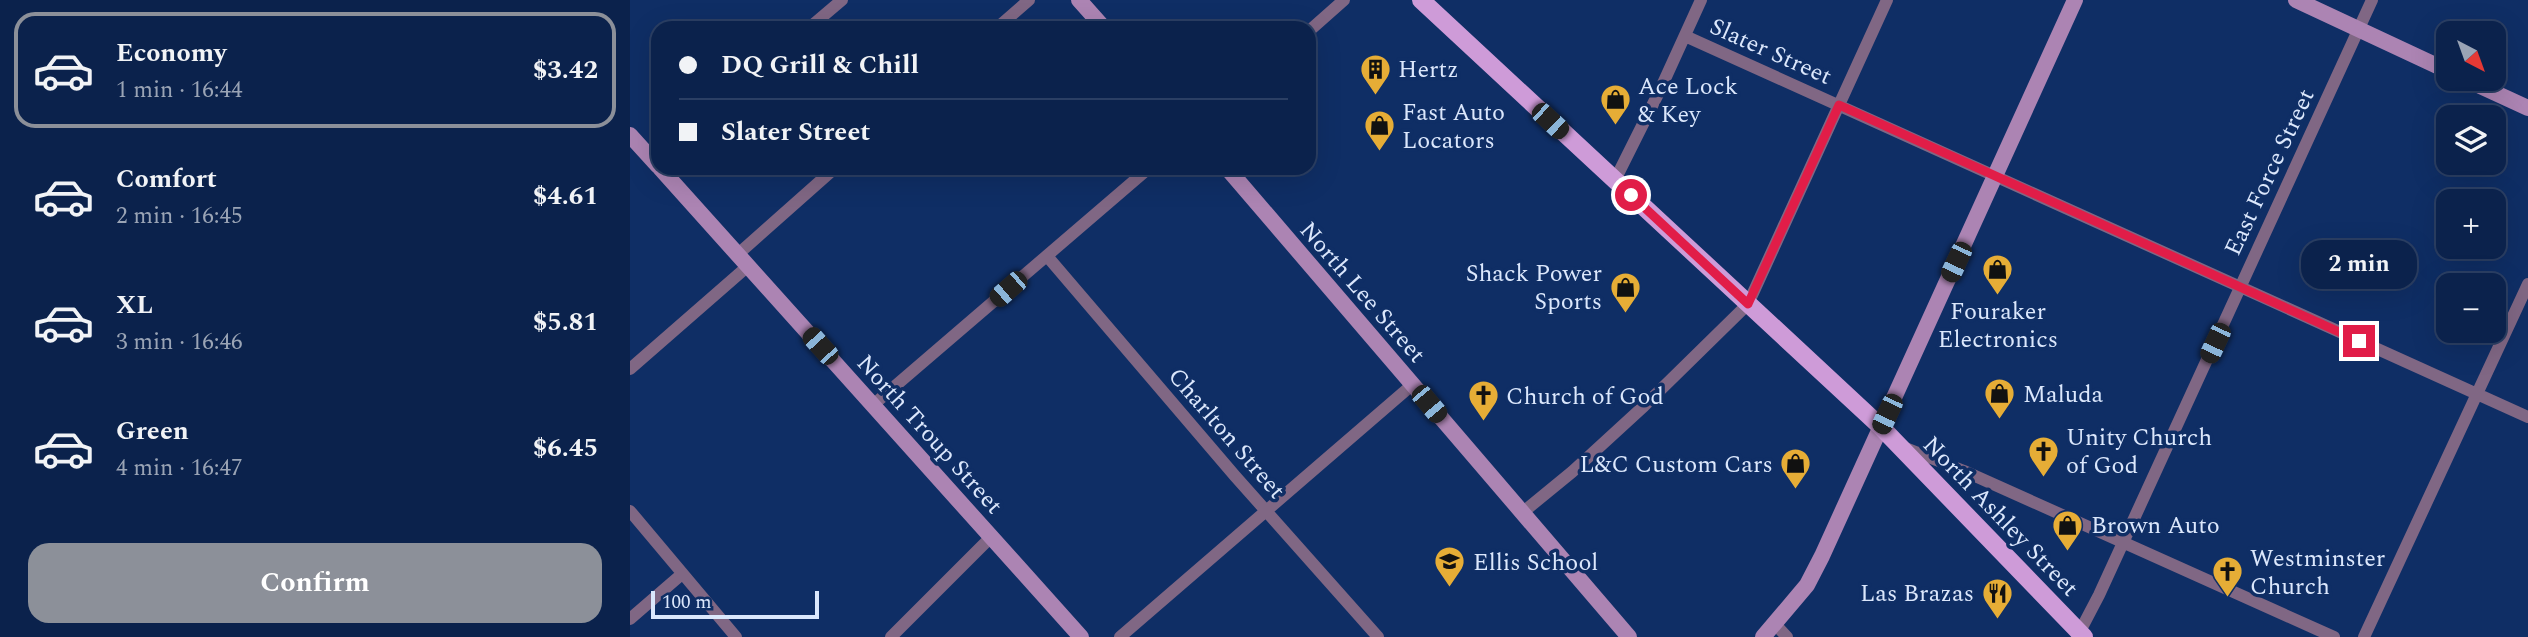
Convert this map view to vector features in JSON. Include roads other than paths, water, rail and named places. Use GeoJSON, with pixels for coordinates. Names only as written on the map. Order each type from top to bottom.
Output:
{"type":"FeatureCollection","features":[{"type":"Feature","properties":{"kind":"main road","name":"North Ashley Street"},"geometry":{"type":"LineString","coordinates":[[1422,0],[1881,427],[2080,636]]}},
{"type":"Feature","properties":{"kind":"street"},"geometry":{"type":"LineString","coordinates":[[817,21],[842,0]]}},
{"type":"Feature","properties":{"kind":"street"},"geometry":{"type":"LineString","coordinates":[[1005,21],[1030,0]]}},
{"type":"Feature","properties":{"kind":"street"},"geometry":{"type":"LineString","coordinates":[[1079,0],[1098,21]]}},
{"type":"Feature","properties":{"kind":"street"},"geometry":{"type":"LineString","coordinates":[[1316,25],[1344,0]]}},
{"type":"Feature","properties":{"kind":"street"},"geometry":{"type":"LineString","coordinates":[[1615,180],[1701,0]]}},
{"type":"Feature","properties":{"kind":"street"},"geometry":{"type":"LineString","coordinates":[[1522,513],[1572,472],[1644,406],[1748,304],[1887,0]]}},
{"type":"Feature","properties":{"kind":"street"},"geometry":{"type":"LineString","coordinates":[[1763,637],[1807,585],[2075,0]]}},
{"type":"Feature","properties":{"kind":"street"},"geometry":{"type":"LineString","coordinates":[[2296,0],[2436,66]]}},
{"type":"Feature","properties":{"kind":"street","name":"East Force Street"},"geometry":{"type":"LineString","coordinates":[[2080,636],[2372,0]]}},
{"type":"Feature","properties":{"kind":"street","name":"Slater Street"},"geometry":{"type":"LineString","coordinates":[[1685,36],[2528,417]]}},
{"type":"Feature","properties":{"kind":"street"},"geometry":{"type":"LineString","coordinates":[[2492,91],[2528,107]]}},
{"type":"Feature","properties":{"kind":"street","name":"North Troup Street"},"geometry":{"type":"LineString","coordinates":[[630,135],[651,157]]}},
{"type":"Feature","properties":{"kind":"street","name":"North Troup Street"},"geometry":{"type":"LineString","coordinates":[[668,175],[1081,637]]}},
{"type":"Feature","properties":{"kind":"street"},"geometry":{"type":"LineString","coordinates":[[630,369],[828,175]]}},
{"type":"Feature","properties":{"kind":"street"},"geometry":{"type":"LineString","coordinates":[[873,405],[1141,175]]}},
{"type":"Feature","properties":{"kind":"street","name":"North Lee Street"},"geometry":{"type":"LineString","coordinates":[[1233,175],[1629,637]]}},
{"type":"Feature","properties":{"kind":"street","name":"Charlton Street"},"geometry":{"type":"LineString","coordinates":[[1046,256],[1378,637]]}},
{"type":"Feature","properties":{"kind":"street"},"geometry":{"type":"LineString","coordinates":[[2364,637],[2528,284]]}},
{"type":"Feature","properties":{"kind":"street"},"geometry":{"type":"LineString","coordinates":[[1119,637],[1412,385]]}},
{"type":"Feature","properties":{"kind":"street"},"geometry":{"type":"LineString","coordinates":[[1900,446],[1964,471],[2334,637]]}},
{"type":"Feature","properties":{"kind":"street"},"geometry":{"type":"LineString","coordinates":[[630,511],[736,637]]}},
{"type":"Feature","properties":{"kind":"street"},"geometry":{"type":"LineString","coordinates":[[891,637],[992,536]]}},
{"type":"Feature","properties":{"kind":"street"},"geometry":{"type":"LineString","coordinates":[[630,619],[682,574]]}},
{"type":"Feature","properties":{"kind":"street"},"geometry":{"type":"LineString","coordinates":[[1775,624],[1787,637]]}},
{"type":"Feature","properties":{"kind":"place","name":"Hertz"},"geometry":{"type":"Point","coordinates":[1375,96]}},
{"type":"Feature","properties":{"kind":"place","name":"Ace Lock & Key"},"geometry":{"type":"Point","coordinates":[1615,127]}},
{"type":"Feature","properties":{"kind":"place","name":"Fast Auto Locators"},"geometry":{"type":"Point","coordinates":[1379,153]}},
{"type":"Feature","properties":{"kind":"place","name":"Fouraker Electronics"},"geometry":{"type":"Point","coordinates":[1998,296]}},
{"type":"Feature","properties":{"kind":"place","name":"Shack Power Sports"},"geometry":{"type":"Point","coordinates":[1625,314]}},
{"type":"Feature","properties":{"kind":"place","name":"Maluda"},"geometry":{"type":"Point","coordinates":[2000,421]}},
{"type":"Feature","properties":{"kind":"place","name":"Church of God"},"geometry":{"type":"Point","coordinates":[1483,423]}},
{"type":"Feature","properties":{"kind":"place","name":"Unity Church of God"},"geometry":{"type":"Point","coordinates":[2043,478]}},
{"type":"Feature","properties":{"kind":"place","name":"L&C Custom Cars"},"geometry":{"type":"Point","coordinates":[1796,491]}},
{"type":"Feature","properties":{"kind":"place","name":"Brown Auto"},"geometry":{"type":"Point","coordinates":[2068,552]}},
{"type":"Feature","properties":{"kind":"place","name":"Ellis School"},"geometry":{"type":"Point","coordinates":[1450,589]}},
{"type":"Feature","properties":{"kind":"place","name":"Westminster Church"},"geometry":{"type":"Point","coordinates":[2227,599]}},
{"type":"Feature","properties":{"kind":"place","name":"Las Brazas"},"geometry":{"type":"Point","coordinates":[1997,620]}}]}
